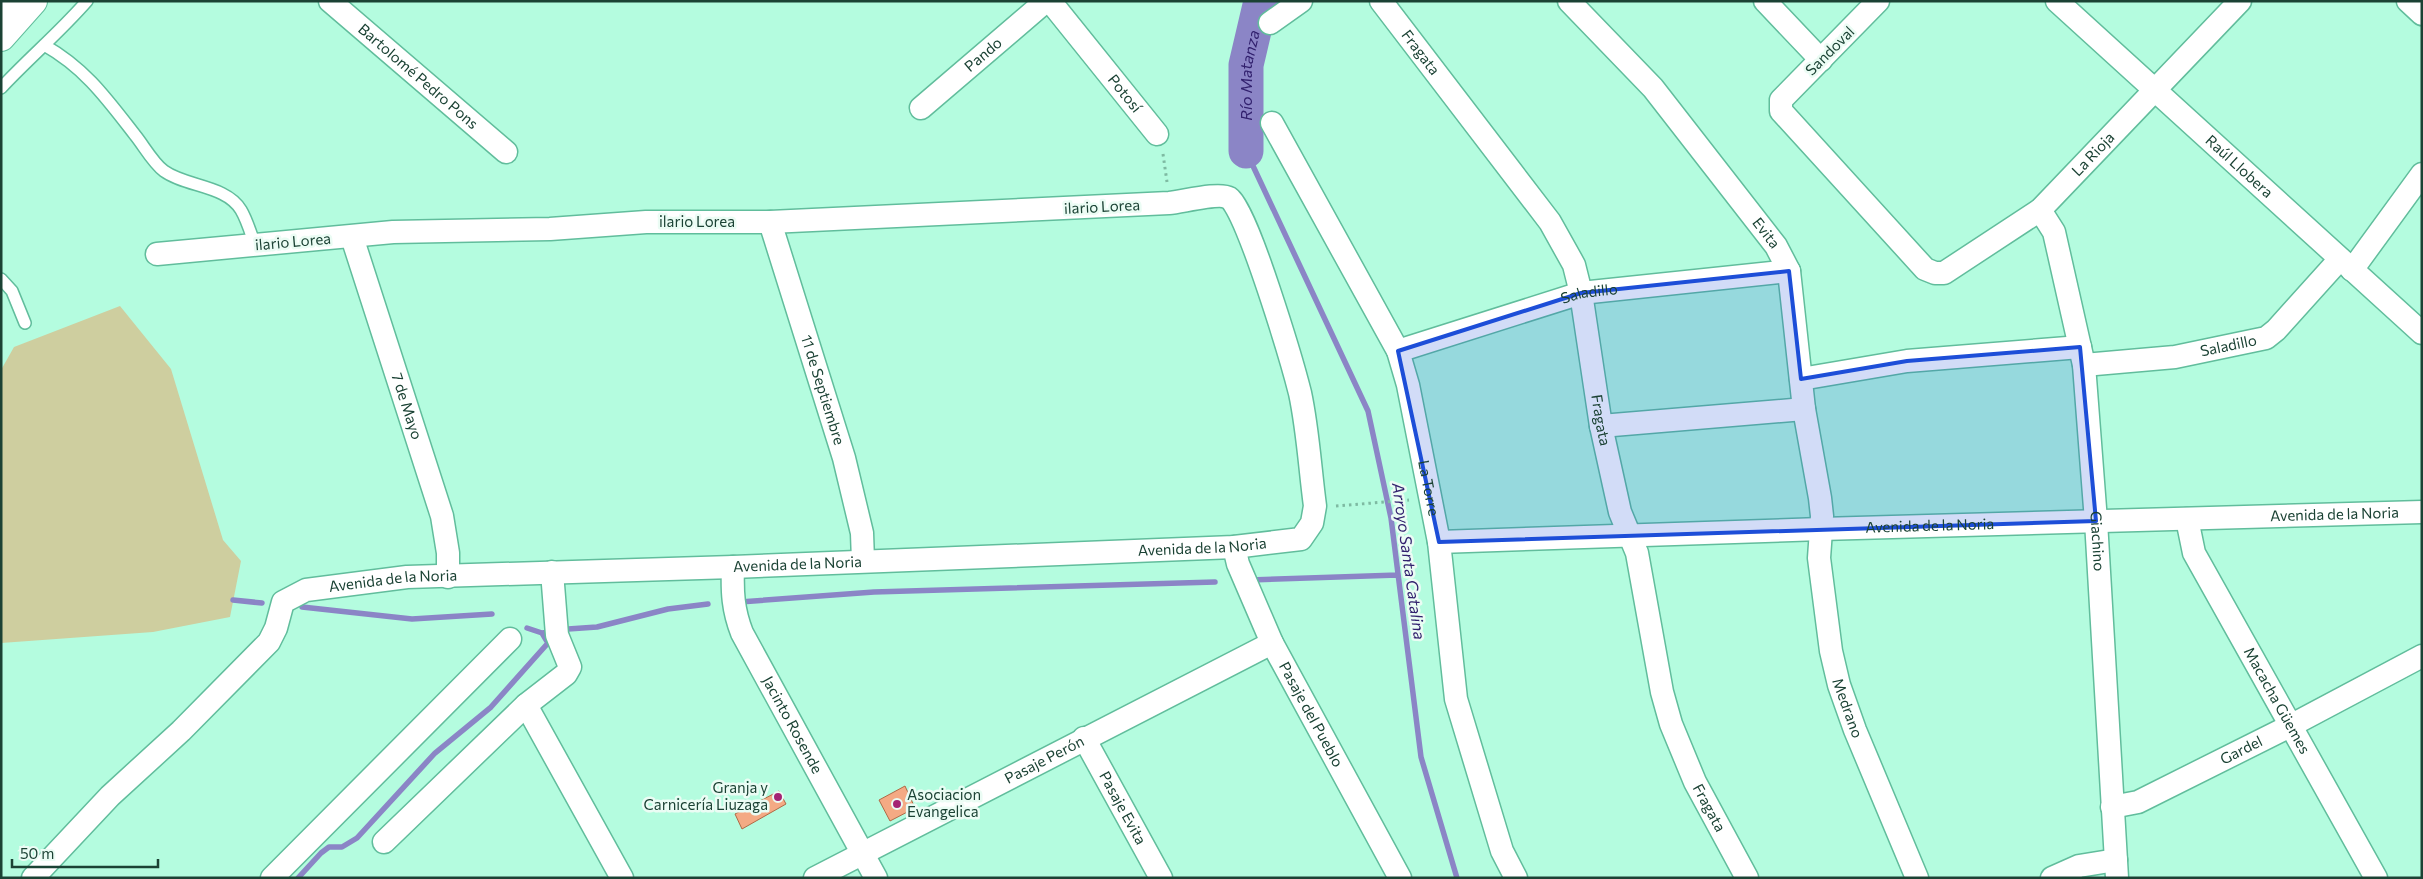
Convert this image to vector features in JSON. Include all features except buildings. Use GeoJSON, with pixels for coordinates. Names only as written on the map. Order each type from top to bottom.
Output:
{"type":"FeatureCollection","features":[{"type":"Feature","properties":{"kind":"main road"},"geometry":{"type":"LineString","coordinates":[[1,36],[34,1]]}},
{"type":"Feature","properties":{"kind":"street","name":"Bartolomé Pedro Pons"},"geometry":{"type":"LineString","coordinates":[[330,1],[506,152]]}},
{"type":"Feature","properties":{"kind":"street","name":"Pando"},"geometry":{"type":"LineString","coordinates":[[921,108],[1048,1]]}},
{"type":"Feature","properties":{"kind":"street","name":"Potosí"},"geometry":{"type":"LineString","coordinates":[[1048,1],[1157,134]]}},
{"type":"Feature","properties":{"kind":"street"},"geometry":{"type":"LineString","coordinates":[[1270,23],[1300,1]]}},
{"type":"Feature","properties":{"kind":"street","name":"Fragata"},"geometry":{"type":"LineString","coordinates":[[1381,1],[1550,222],[1574,265],[1581,293],[1601,426],[1620,512],[1631,536],[1636,553],[1662,692],[1694,782],[1747,878]]}},
{"type":"Feature","properties":{"kind":"street","name":"Evita"},"geometry":{"type":"LineString","coordinates":[[1569,1],[1653,88],[1776,246],[1789,270],[1804,408],[1820,498],[1821,529]]}},
{"type":"Feature","properties":{"kind":"street"},"geometry":{"type":"LineString","coordinates":[[1765,1],[1821,60]]}},
{"type":"Feature","properties":{"kind":"street","name":"Sandoval"},"geometry":{"type":"LineString","coordinates":[[1878,1],[1780,100],[1781,111],[1925,269]]}},
{"type":"Feature","properties":{"kind":"street","name":"Raúl Llobera"},"geometry":{"type":"LineString","coordinates":[[2057,1],[2422,333]]}},
{"type":"Feature","properties":{"kind":"street","name":"La Rioja"},"geometry":{"type":"LineString","coordinates":[[1925,269],[1935,273],[1944,273],[2040,210],[2240,1]]}},
{"type":"Feature","properties":{"kind":"street"},"geometry":{"type":"LineString","coordinates":[[2408,1],[2422,14]]}},
{"type":"Feature","properties":{"kind":"street","name":"La Torre"},"geometry":{"type":"LineString","coordinates":[[1272,123],[1398,351],[1408,385],[1439,542],[1456,699],[1502,850],[1516,878]]}},
{"type":"Feature","properties":{"kind":"street","name":"Saladillo"},"geometry":{"type":"LineString","coordinates":[[1802,379],[1907,361],[2082,356],[2175,357],[2266,338],[2346,264],[2422,174]]}},
{"type":"Feature","properties":{"kind":"street","name":"ilario Lorea"},"geometry":{"type":"LineString","coordinates":[[157,254],[393,232],[550,228],[646,222],[770,222],[1169,204],[1216,196],[1228,197],[1235,204],[1245,225],[1300,394],[1315,506]]}},
{"type":"Feature","properties":{"kind":"street","name":"Giachino"},"geometry":{"type":"LineString","coordinates":[[2040,210],[2054,232],[2082,356],[2096,521],[2116,869]]}},
{"type":"Feature","properties":{"kind":"street","name":"11 de Septiembre"},"geometry":{"type":"LineString","coordinates":[[770,222],[844,458],[862,532],[864,560]]}},
{"type":"Feature","properties":{"kind":"street","name":"7 de Mayo"},"geometry":{"type":"LineString","coordinates":[[352,237],[442,516],[448,553],[448,577]]}},
{"type":"Feature","properties":{"kind":"street","name":"Saladillo"},"geometry":{"type":"LineString","coordinates":[[1398,351],[1581,293],[1789,270]]}},
{"type":"Feature","properties":{"kind":"street"},"geometry":{"type":"LineString","coordinates":[[1601,426],[1804,408]]}},
{"type":"Feature","properties":{"kind":"street","name":"Avenida de la Noria"},"geometry":{"type":"LineString","coordinates":[[33,878],[110,796],[181,731],[269,642],[276,628],[283,602],[295,594],[326,586],[407,577],[733,567],[864,560],[1234,547],[1302,539],[1312,523],[1315,506]]}},
{"type":"Feature","properties":{"kind":"street","name":"Avenida de la Noria"},"geometry":{"type":"LineString","coordinates":[[1439,542],[2422,512]]}},
{"type":"Feature","properties":{"kind":"street","name":"Macacha Güemes"},"geometry":{"type":"LineString","coordinates":[[2187,519],[2194,553],[2376,878]]}},
{"type":"Feature","properties":{"kind":"street","name":"Medrano"},"geometry":{"type":"LineString","coordinates":[[1821,529],[1820,558],[1831,651],[1839,685],[1855,730],[1917,878]]}},
{"type":"Feature","properties":{"kind":"street","name":"Pasaje del Pueblo"},"geometry":{"type":"LineString","coordinates":[[1234,547],[1238,564],[1272,643],[1400,878]]}},
{"type":"Feature","properties":{"kind":"street","name":"Jacinto Rosende"},"geometry":{"type":"LineString","coordinates":[[733,567],[732,597],[735,616],[742,633],[876,878]]}},
{"type":"Feature","properties":{"kind":"street"},"geometry":{"type":"LineString","coordinates":[[384,842],[526,705],[566,674],[570,667],[557,635],[552,572]]}},
{"type":"Feature","properties":{"kind":"street"},"geometry":{"type":"LineString","coordinates":[[272,878],[510,639]]}},
{"type":"Feature","properties":{"kind":"street","name":"Pasaje Perón"},"geometry":{"type":"LineString","coordinates":[[815,878],[862,852],[1272,643]]}},
{"type":"Feature","properties":{"kind":"street","name":"Gardel"},"geometry":{"type":"LineString","coordinates":[[2112,807],[2138,802],[2290,726],[2422,656]]}},
{"type":"Feature","properties":{"kind":"street"},"geometry":{"type":"LineString","coordinates":[[526,705],[622,878]]}},
{"type":"Feature","properties":{"kind":"street","name":"Pasaje Evita"},"geometry":{"type":"LineString","coordinates":[[1084,738],[1160,878]]}},
{"type":"Feature","properties":{"kind":"street"},"geometry":{"type":"LineString","coordinates":[[2052,878],[2079,866],[2116,869]]}},
{"type":"Feature","properties":{"kind":"lane"},"geometry":{"type":"LineString","coordinates":[[1,88],[44,45],[63,29],[87,1]]}},
{"type":"Feature","properties":{"kind":"lane"},"geometry":{"type":"LineString","coordinates":[[44,45],[66,58],[93,82],[162,170],[180,181],[218,192],[236,204],[242,211],[255,246]]}},
{"type":"Feature","properties":{"kind":"lane"},"geometry":{"type":"LineString","coordinates":[[1,279],[12,291],[25,323]]}},
{"type":"Feature","properties":{"kind":"path"},"geometry":{"type":"LineString","coordinates":[[1157,134],[1164,159],[1168,191]]}},
{"type":"Feature","properties":{"kind":"path"},"geometry":{"type":"LineString","coordinates":[[1315,506],[1408,500]]}},
{"type":"Feature","properties":{"kind":"highlighted area"},"geometry":{"type":"Polygon","coordinates":[[[1789,271],[1801,379],[1907,361],[2080,347],[2096,521],[1439,542],[1398,351],[1581,293],[1789,271]]]}},
{"type":"Feature","properties":{"kind":"green space"},"geometry":{"type":"Polygon","coordinates":[[[120,306],[171,369],[223,540],[241,561],[230,617],[153,632],[1,643],[1,370],[14,347],[120,306]]]}},
{"type":"Feature","properties":{"kind":"waterway","name":"Río Matanza"},"geometry":{"type":"LineString","coordinates":[[1246,151],[1246,65],[1261,1]]}},
{"type":"Feature","properties":{"kind":"waterway","name":"Arroyo Santa Catalina"},"geometry":{"type":"LineString","coordinates":[[1246,151],[1368,411],[1391,518],[1421,757],[1457,878]]}},
{"type":"Feature","properties":{"kind":"waterway"},"geometry":{"type":"LineString","coordinates":[[1250,580],[1398,575]]}},
{"type":"Feature","properties":{"kind":"waterway"},"geometry":{"type":"LineString","coordinates":[[740,602],[874,592],[1215,582]]}},
{"type":"Feature","properties":{"kind":"waterway"},"geometry":{"type":"LineString","coordinates":[[233,600],[262,603]]}},
{"type":"Feature","properties":{"kind":"waterway"},"geometry":{"type":"LineString","coordinates":[[568,629],[597,627],[668,609],[708,604]]}},
{"type":"Feature","properties":{"kind":"waterway"},"geometry":{"type":"LineString","coordinates":[[302,607],[412,619],[492,614]]}},
{"type":"Feature","properties":{"kind":"waterway"},"geometry":{"type":"LineString","coordinates":[[527,628],[542,633]]}},
{"type":"Feature","properties":{"kind":"waterway"},"geometry":{"type":"LineString","coordinates":[[298,878],[329,847],[342,847],[357,838],[435,753],[491,707],[548,643],[542,633],[550,632]]}},
{"type":"Feature","properties":{"kind":"place","name":"Granja y Carnicería Liuzaga"},"geometry":{"type":"Point","coordinates":[778,797]}},
{"type":"Feature","properties":{"kind":"place","name":"Asociacion Evangelica"},"geometry":{"type":"Point","coordinates":[897,804]}}]}
